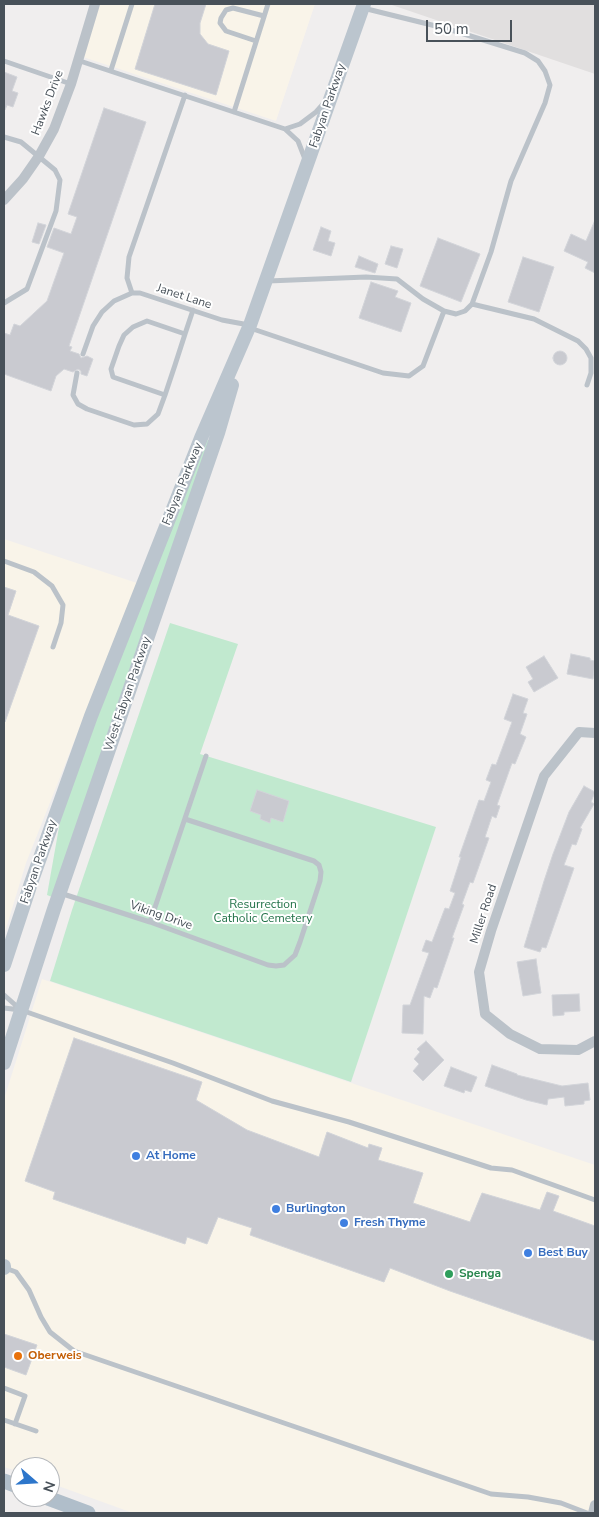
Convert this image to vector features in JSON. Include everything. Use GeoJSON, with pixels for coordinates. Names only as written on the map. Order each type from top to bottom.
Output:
{"type":"FeatureCollection","features":[{"type":"Feature","properties":{"kind":"main road","name":"Fabyan Parkway"},"geometry":{"type":"LineString","coordinates":[[4,965],[31,883],[92,716],[202,438],[249,327],[363,6]]}},
{"type":"Feature","properties":{"kind":"main road","name":"West Fabyan Parkway"},"geometry":{"type":"LineString","coordinates":[[4,1063],[214,442],[249,327]]}},
{"type":"Feature","properties":{"kind":"main road"},"geometry":{"type":"LineString","coordinates":[[60,1503],[88,1513]]}},
{"type":"Feature","properties":{"kind":"street","name":"Hawks Drive"},"geometry":{"type":"LineString","coordinates":[[4,200],[23,179],[54,130],[71,84],[96,4]]}},
{"type":"Feature","properties":{"kind":"street","name":"Miller Road"},"geometry":{"type":"LineString","coordinates":[[595,733],[579,732],[544,776],[491,931],[479,972],[486,1014],[510,1034],[540,1050],[578,1050],[595,1041]]}},
{"type":"Feature","properties":{"kind":"street"},"geometry":{"type":"LineString","coordinates":[[593,1513],[595,1506]]}},
{"type":"Feature","properties":{"kind":"lane"},"geometry":{"type":"LineString","coordinates":[[111,70],[132,4]]}},
{"type":"Feature","properties":{"kind":"lane"},"geometry":{"type":"LineString","coordinates":[[234,112],[268,4]]}},
{"type":"Feature","properties":{"kind":"lane"},"geometry":{"type":"LineString","coordinates":[[256,41],[232,34],[222,28],[220,23],[226,10],[234,6],[264,16]]}},
{"type":"Feature","properties":{"kind":"lane"},"geometry":{"type":"LineString","coordinates":[[265,281],[366,277],[397,279],[423,299],[444,311],[456,314],[465,311],[472,304],[491,252],[511,181],[545,103],[550,85],[546,71],[538,60],[525,53],[448,29],[363,6]]}},
{"type":"Feature","properties":{"kind":"lane"},"geometry":{"type":"LineString","coordinates":[[4,60],[71,84]]}},
{"type":"Feature","properties":{"kind":"lane"},"geometry":{"type":"LineString","coordinates":[[78,60],[285,129],[298,141],[303,150],[307,167]]}},
{"type":"Feature","properties":{"kind":"lane"},"geometry":{"type":"LineString","coordinates":[[285,129],[300,124],[316,112],[333,93]]}},
{"type":"Feature","properties":{"kind":"lane"},"geometry":{"type":"LineString","coordinates":[[83,354],[93,326],[102,312],[114,301],[132,293],[127,278],[129,257],[185,95]]}},
{"type":"Feature","properties":{"kind":"lane"},"geometry":{"type":"LineString","coordinates":[[4,137],[21,142],[55,170],[60,180],[56,211],[27,289],[4,303]]}},
{"type":"Feature","properties":{"kind":"lane","name":"Janet Lane"},"geometry":{"type":"LineString","coordinates":[[132,293],[140,293],[249,327],[382,373],[409,376],[423,366],[444,311]]}},
{"type":"Feature","properties":{"kind":"lane"},"geometry":{"type":"LineString","coordinates":[[472,304],[534,319],[578,342],[586,349],[591,358],[591,372],[587,385]]}},
{"type":"Feature","properties":{"kind":"lane"},"geometry":{"type":"LineString","coordinates":[[77,373],[73,395],[78,404],[87,409],[134,425],[148,424],[158,414],[193,310]]}},
{"type":"Feature","properties":{"kind":"lane"},"geometry":{"type":"LineString","coordinates":[[165,395],[113,377],[111,369],[124,335],[140,323],[147,321],[185,334]]}},
{"type":"Feature","properties":{"kind":"lane"},"geometry":{"type":"LineString","coordinates":[[4,561],[34,572],[52,586],[62,605],[61,623],[53,647]]}},
{"type":"Feature","properties":{"kind":"lane"},"geometry":{"type":"LineString","coordinates":[[150,922],[206,756]]}},
{"type":"Feature","properties":{"kind":"lane","name":"Viking Drive"},"geometry":{"type":"LineString","coordinates":[[60,893],[150,922],[268,965],[284,965],[295,955],[300,942],[320,881],[321,872],[319,865],[314,861],[185,819]]}},
{"type":"Feature","properties":{"kind":"lane"},"geometry":{"type":"LineString","coordinates":[[4,995],[21,1010]]}},
{"type":"Feature","properties":{"kind":"lane"},"geometry":{"type":"LineString","coordinates":[[4,1008],[21,1010],[173,1063],[272,1101],[350,1122],[491,1168],[512,1170],[595,1200]]}},
{"type":"Feature","properties":{"kind":"lane"},"geometry":{"type":"LineString","coordinates":[[4,1267],[16,1272],[30,1290],[40,1317],[50,1332],[74,1351],[491,1494],[528,1497],[561,1503],[587,1513]]}},
{"type":"Feature","properties":{"kind":"lane"},"geometry":{"type":"LineString","coordinates":[[4,1388],[25,1396],[15,1424]]}},
{"type":"Feature","properties":{"kind":"lane"},"geometry":{"type":"LineString","coordinates":[[4,1420],[36,1431]]}},
{"type":"Feature","properties":{"kind":"shaded area"},"geometry":{"type":"Polygon","coordinates":[[[100,4],[315,4],[276,121],[83,57],[100,4]]]}},
{"type":"Feature","properties":{"kind":"shaded area"},"geometry":{"type":"Polygon","coordinates":[[[389,4],[595,4],[595,74],[389,4]]]}},
{"type":"Feature","properties":{"kind":"shaded area"},"geometry":{"type":"Polygon","coordinates":[[[4,539],[137,583],[26,863],[4,935],[4,539]]]}},
{"type":"Feature","properties":{"kind":"shaded area"},"geometry":{"type":"Polygon","coordinates":[[[42,979],[595,1165],[595,1513],[133,1513],[60,1487],[60,1457],[10,1457],[10,1469],[4,1467],[4,1099],[42,979]]]}},
{"type":"Feature","properties":{"kind":"green space"},"geometry":{"type":"Polygon","coordinates":[[[207,440],[210,441],[52,897],[47,895],[64,799],[207,440]]]}},
{"type":"Feature","properties":{"kind":"green space","name":"Resurrection Catholic Cemetery"},"geometry":{"type":"Polygon","coordinates":[[[170,623],[238,644],[200,754],[436,827],[351,1082],[50,981],[72,910],[170,623]]]}},
{"type":"Feature","properties":{"kind":"building"},"geometry":{"type":"Polygon","coordinates":[[[155,4],[206,4],[200,23],[200,34],[208,44],[229,51],[216,95],[135,69],[155,4]]]}},
{"type":"Feature","properties":{"kind":"building"},"geometry":{"type":"Polygon","coordinates":[[[4,72],[17,77],[12,91],[18,93],[13,107],[7,105],[5,110],[4,110],[4,72]]]}},
{"type":"Feature","properties":{"kind":"building"},"geometry":{"type":"Polygon","coordinates":[[[104,108],[146,122],[69,346],[72,347],[70,351],[79,354],[81,358],[87,356],[93,359],[87,376],[81,374],[81,371],[78,369],[73,372],[64,369],[56,376],[51,391],[4,374],[4,333],[10,335],[14,324],[20,326],[47,301],[64,253],[47,247],[54,228],[71,234],[77,217],[68,214],[104,108]]]}},
{"type":"Feature","properties":{"kind":"building"},"geometry":{"type":"Polygon","coordinates":[[[595,220],[595,273],[585,268],[588,262],[564,251],[571,234],[586,241],[595,220]]]}},
{"type":"Feature","properties":{"kind":"building"},"geometry":{"type":"Polygon","coordinates":[[[38,223],[46,225],[39,244],[32,242],[38,223]]]}},
{"type":"Feature","properties":{"kind":"building"},"geometry":{"type":"Polygon","coordinates":[[[321,227],[331,231],[328,241],[335,243],[331,256],[313,250],[321,227]]]}},
{"type":"Feature","properties":{"kind":"building"},"geometry":{"type":"Polygon","coordinates":[[[438,238],[480,254],[461,302],[420,286],[438,238]]]}},
{"type":"Feature","properties":{"kind":"building"},"geometry":{"type":"Polygon","coordinates":[[[391,246],[403,249],[397,268],[385,264],[391,246]]]}},
{"type":"Feature","properties":{"kind":"building"},"geometry":{"type":"Polygon","coordinates":[[[359,256],[378,264],[375,273],[355,267],[359,256]]]}},
{"type":"Feature","properties":{"kind":"building"},"geometry":{"type":"Polygon","coordinates":[[[523,257],[554,267],[539,312],[508,302],[523,257]]]}},
{"type":"Feature","properties":{"kind":"building"},"geometry":{"type":"Polygon","coordinates":[[[371,282],[398,291],[395,297],[411,303],[401,332],[359,318],[371,282]]]}},
{"type":"Feature","properties":{"kind":"building"},"geometry":{"type":"Polygon","coordinates":[[[557,351],[563,351],[567,358],[563,365],[557,365],[553,361],[553,355],[557,351]]]}},
{"type":"Feature","properties":{"kind":"building"},"geometry":{"type":"Polygon","coordinates":[[[4,587],[16,591],[8,615],[39,626],[5,722],[4,722],[4,587]]]}},
{"type":"Feature","properties":{"kind":"building"},"geometry":{"type":"Polygon","coordinates":[[[571,654],[595,661],[593,679],[567,674],[571,654]]]}},
{"type":"Feature","properties":{"kind":"building"},"geometry":{"type":"Polygon","coordinates":[[[544,656],[558,678],[534,692],[528,682],[533,679],[526,667],[544,656]]]}},
{"type":"Feature","properties":{"kind":"building"},"geometry":{"type":"Polygon","coordinates":[[[513,694],[528,699],[523,713],[527,714],[520,734],[526,737],[515,764],[512,763],[497,805],[500,806],[496,818],[492,816],[485,837],[489,838],[473,883],[470,882],[462,904],[464,905],[437,988],[434,987],[430,998],[424,996],[423,1034],[402,1033],[403,1005],[410,1005],[429,953],[422,951],[426,940],[432,942],[445,908],[449,909],[455,893],[450,891],[461,857],[459,857],[479,800],[484,801],[491,782],[486,780],[492,764],[496,765],[512,722],[504,719],[513,694]]]}},
{"type":"Feature","properties":{"kind":"building"},"geometry":{"type":"Polygon","coordinates":[[[584,786],[595,792],[591,802],[594,804],[580,828],[582,829],[576,845],[572,844],[564,865],[574,868],[546,948],[542,947],[540,952],[524,947],[553,854],[569,812],[584,786]]]}},
{"type":"Feature","properties":{"kind":"building"},"geometry":{"type":"Polygon","coordinates":[[[257,790],[289,801],[283,822],[271,818],[270,823],[260,819],[261,815],[250,811],[257,790]]]}},
{"type":"Feature","properties":{"kind":"building"},"geometry":{"type":"Polygon","coordinates":[[[536,959],[541,993],[523,996],[517,962],[536,959]]]}},
{"type":"Feature","properties":{"kind":"building"},"geometry":{"type":"Polygon","coordinates":[[[579,994],[580,1011],[564,1012],[564,1015],[553,1016],[552,995],[579,994]]]}},
{"type":"Feature","properties":{"kind":"building"},"geometry":{"type":"Polygon","coordinates":[[[74,1038],[202,1082],[196,1100],[247,1130],[319,1157],[327,1132],[368,1148],[369,1144],[382,1148],[378,1160],[423,1173],[413,1203],[470,1222],[482,1193],[540,1210],[547,1192],[559,1196],[553,1211],[595,1226],[595,1341],[450,1291],[390,1268],[384,1282],[250,1235],[252,1228],[218,1217],[207,1244],[187,1237],[185,1244],[53,1199],[55,1192],[25,1181],[74,1038]]]}},
{"type":"Feature","properties":{"kind":"building"},"geometry":{"type":"Polygon","coordinates":[[[426,1041],[444,1060],[423,1081],[413,1071],[419,1064],[414,1059],[420,1052],[417,1049],[426,1041]]]}},
{"type":"Feature","properties":{"kind":"building"},"geometry":{"type":"Polygon","coordinates":[[[492,1065],[517,1075],[562,1086],[588,1083],[590,1100],[584,1101],[584,1104],[565,1106],[564,1097],[548,1099],[547,1105],[485,1086],[492,1065]]]}},
{"type":"Feature","properties":{"kind":"building"},"geometry":{"type":"Polygon","coordinates":[[[451,1067],[477,1077],[471,1092],[465,1090],[464,1093],[444,1086],[451,1067]]]}},
{"type":"Feature","properties":{"kind":"building","name":"Oberweis"},"geometry":{"type":"Polygon","coordinates":[[[4,1334],[37,1345],[26,1375],[4,1367],[4,1334]]]}},
{"type":"Feature","properties":{"kind":"place","name":"At Home"},"geometry":{"type":"Point","coordinates":[136,1156]}},
{"type":"Feature","properties":{"kind":"place","name":"Burlington"},"geometry":{"type":"Point","coordinates":[276,1209]}},
{"type":"Feature","properties":{"kind":"place","name":"Fresh Thyme"},"geometry":{"type":"Point","coordinates":[344,1223]}},
{"type":"Feature","properties":{"kind":"place","name":"Best Buy"},"geometry":{"type":"Point","coordinates":[528,1253]}},
{"type":"Feature","properties":{"kind":"place","name":"Spenga"},"geometry":{"type":"Point","coordinates":[449,1274]}},
{"type":"Feature","properties":{"kind":"place","name":"Oberweis"},"geometry":{"type":"Point","coordinates":[18,1356]}}]}
